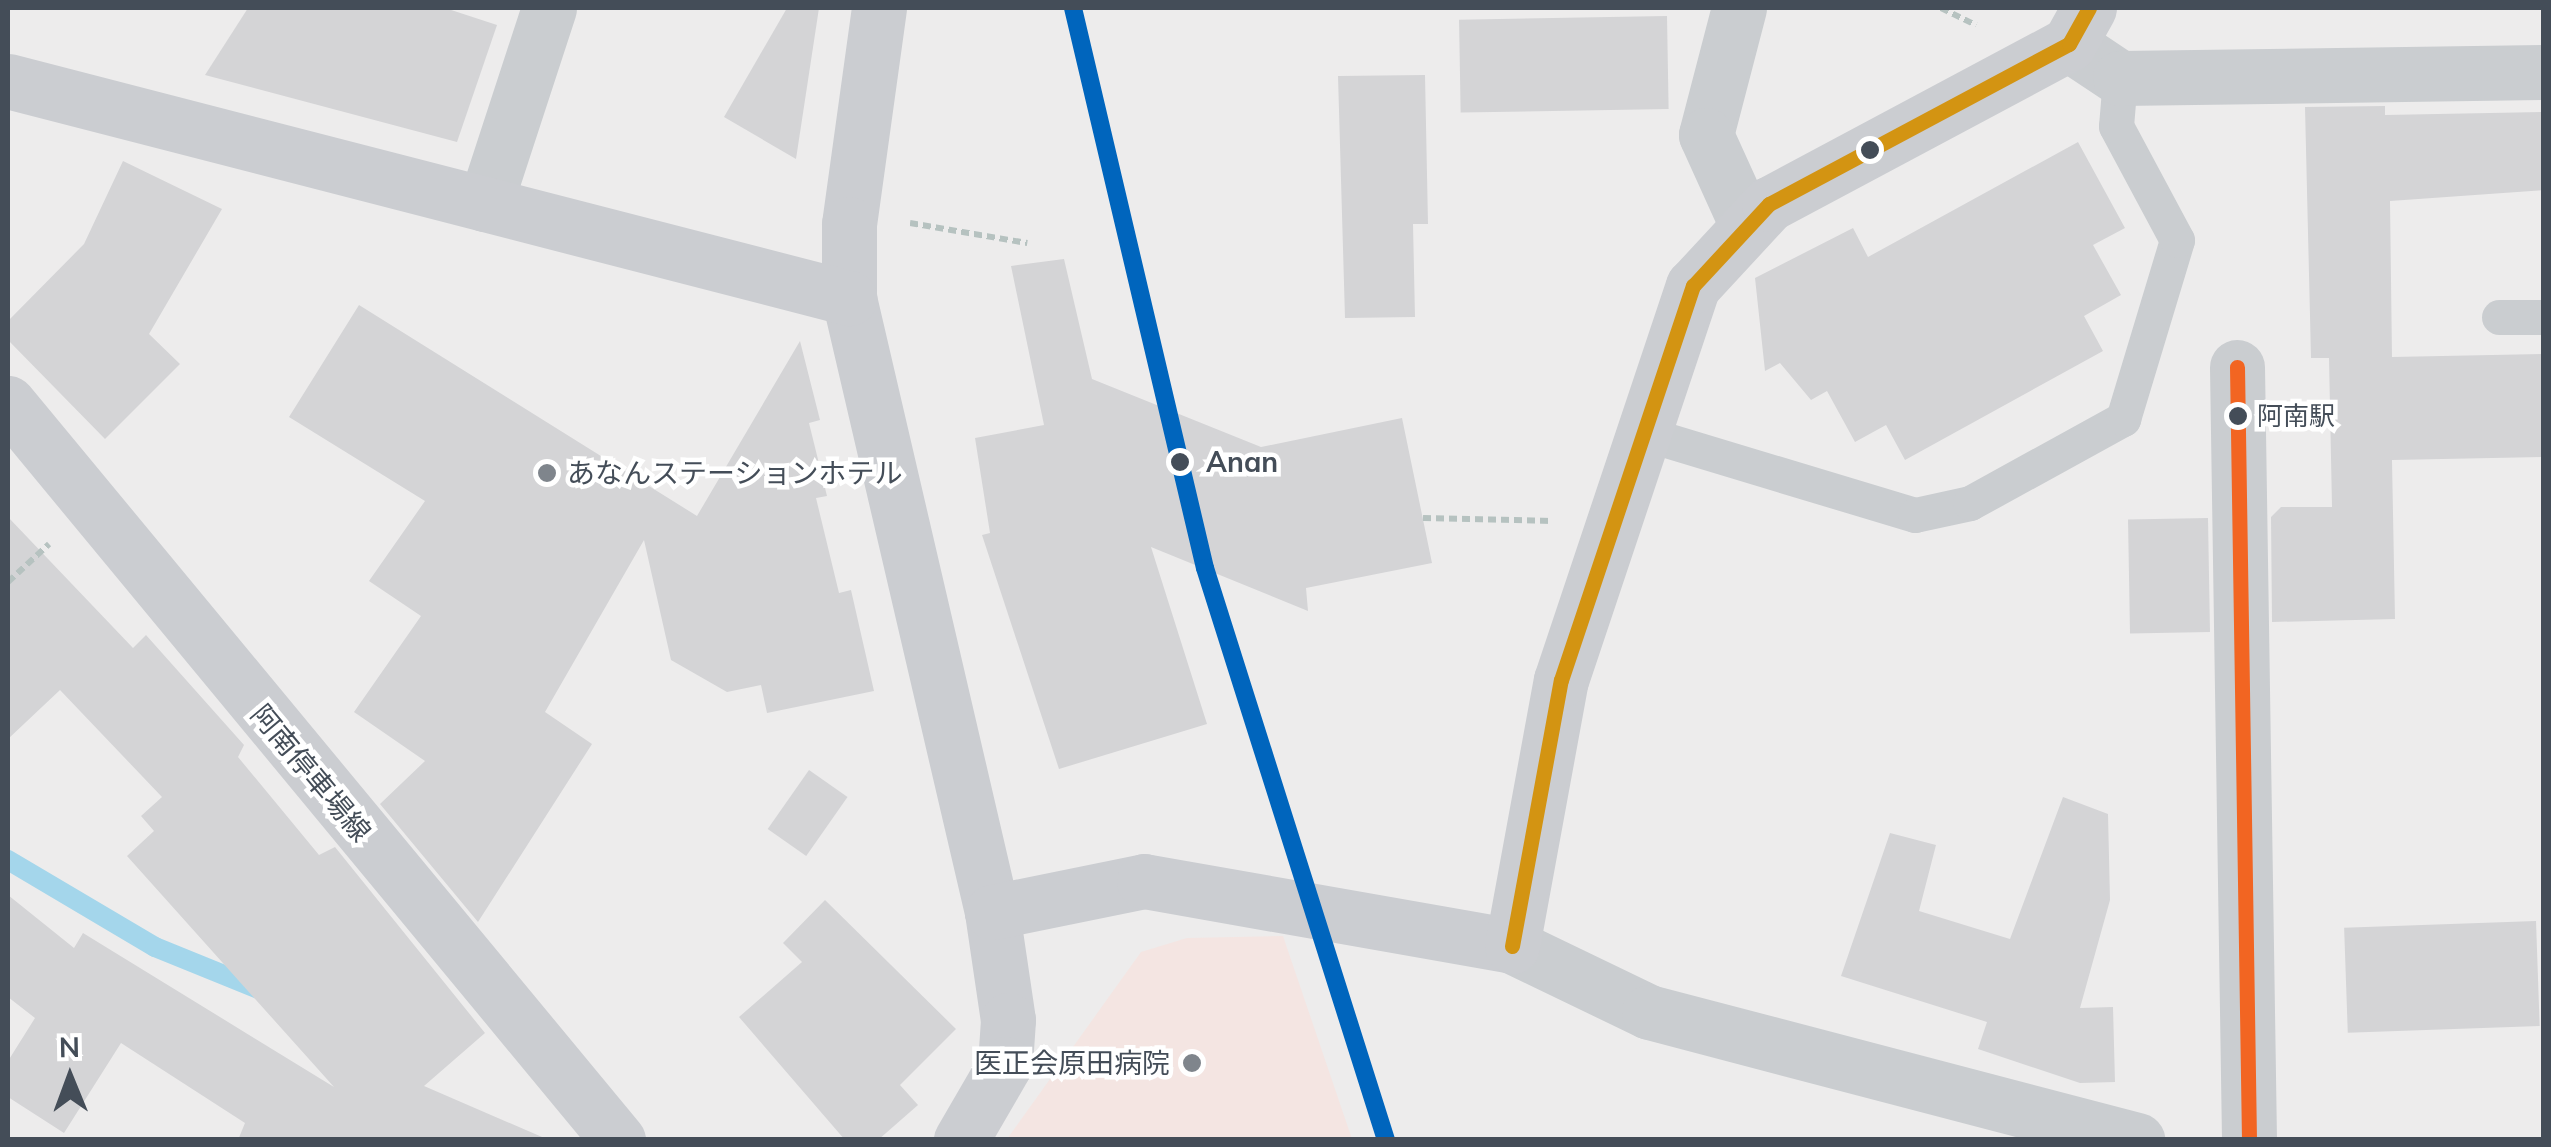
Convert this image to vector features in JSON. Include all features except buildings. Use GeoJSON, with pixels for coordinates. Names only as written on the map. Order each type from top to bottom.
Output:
{"type":"FeatureCollection","features":[{"type":"Feature","properties":{"kind":"street"},"geometry":{"type":"LineString","coordinates":[[485,204],[549,8]]}},
{"type":"Feature","properties":{"kind":"street"},"geometry":{"type":"LineString","coordinates":[[879,8],[848,224],[849,298],[992,912],[1005,1064],[961,1140]]}},
{"type":"Feature","properties":{"kind":"street"},"geometry":{"type":"LineString","coordinates":[[1739,8],[1706,136],[1746,224]]}},
{"type":"Feature","properties":{"kind":"street"},"geometry":{"type":"LineString","coordinates":[[1512,946],[1561,680],[1694,286],[1746,224],[2079,26],[2120,78],[2544,72]]}},
{"type":"Feature","properties":{"kind":"street"},"geometry":{"type":"LineString","coordinates":[[8,81],[849,298]]}},
{"type":"Feature","properties":{"kind":"street"},"geometry":{"type":"LineString","coordinates":[[2237,367],[2249,1140]]}},
{"type":"Feature","properties":{"kind":"street","name":"阿南停車場線"},"geometry":{"type":"LineString","coordinates":[[8,403],[618,1140]]}},
{"type":"Feature","properties":{"kind":"street"},"geometry":{"type":"LineString","coordinates":[[992,912],[1144,881],[1512,946],[1649,1012],[2137,1140]]}},
{"type":"Feature","properties":{"kind":"lane"},"geometry":{"type":"LineString","coordinates":[[1643,433],[1915,515],[1970,504],[2124,420],[2176,240],[2116,126],[2120,78]]}},
{"type":"Feature","properties":{"kind":"lane"},"geometry":{"type":"LineString","coordinates":[[2499,317],[2544,317]]}},
{"type":"Feature","properties":{"kind":"path"},"geometry":{"type":"LineString","coordinates":[[908,223],[1027,243]]}},
{"type":"Feature","properties":{"kind":"path"},"geometry":{"type":"LineString","coordinates":[[1423,518],[1567,521]]}},
{"type":"Feature","properties":{"kind":"shaded area","name":"医正会原田病院"},"geometry":{"type":"Polygon","coordinates":[[[1283,936],[1352,1139],[1007,1139],[1141,952],[1187,938],[1283,936]]]}},
{"type":"Feature","properties":{"kind":"waterway"},"geometry":{"type":"LineString","coordinates":[[8,860],[155,947],[261,990]]}},
{"type":"Feature","properties":{"kind":"transit line"},"geometry":{"type":"LineString","coordinates":[[1073,8],[1205,568],[1386,1140]]}},
{"type":"Feature","properties":{"kind":"transit line"},"geometry":{"type":"LineString","coordinates":[[1512,946],[1561,680],[1693,286],[1769,204],[2069,44],[2089,8]]}},
{"type":"Feature","properties":{"kind":"transit line"},"geometry":{"type":"LineString","coordinates":[[2237,367],[2249,1140]]}},
{"type":"Feature","properties":{"kind":"place","name":"阿南駅"},"geometry":{"type":"Point","coordinates":[2238,416]}},
{"type":"Feature","properties":{"kind":"place","name":"Anan"},"geometry":{"type":"Point","coordinates":[1180,462]}},
{"type":"Feature","properties":{"kind":"place","name":"あなんステーションホテル"},"geometry":{"type":"Point","coordinates":[547,473]}},
{"type":"Feature","properties":{"kind":"place","name":"医正会原田病院"},"geometry":{"type":"Point","coordinates":[1192,1063]}}]}
